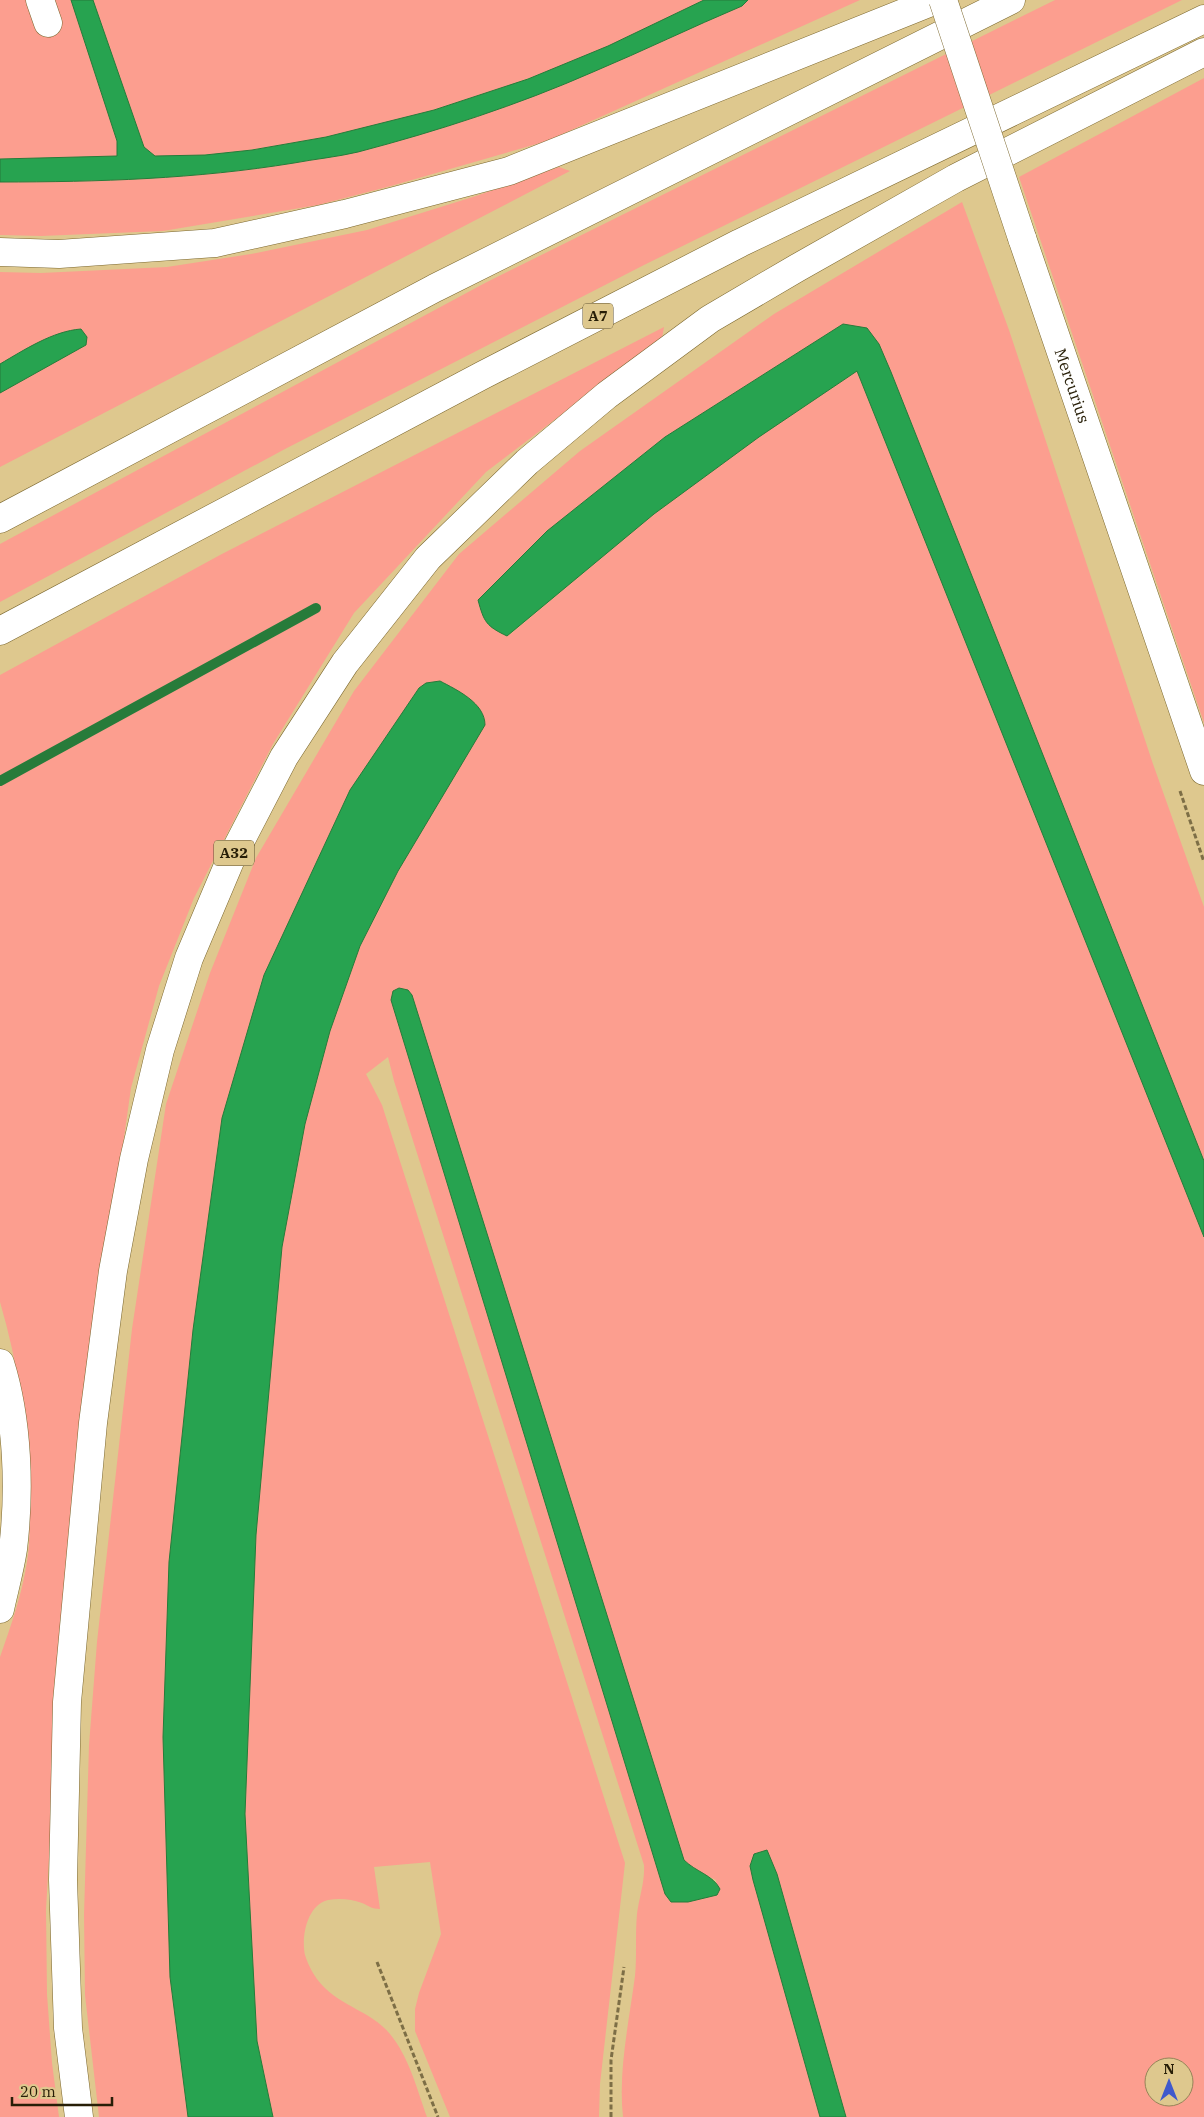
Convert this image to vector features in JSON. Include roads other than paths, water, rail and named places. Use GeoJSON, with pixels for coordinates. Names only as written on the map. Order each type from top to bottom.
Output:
{"type":"FeatureCollection","features":[{"type":"Feature","properties":{"kind":"main road"},"geometry":{"type":"LineString","coordinates":[[0,252],[59,254],[215,243],[345,214],[509,171],[936,0]]}},
{"type":"Feature","properties":{"kind":"main road","name":"Mercurius"},"geometry":{"type":"LineString","coordinates":[[943,0],[1204,771]]}},
{"type":"Feature","properties":{"kind":"main road"},"geometry":{"type":"LineString","coordinates":[[0,519],[435,288],[1011,0]]}},
{"type":"Feature","properties":{"kind":"main road","name":"A7"},"geometry":{"type":"LineString","coordinates":[[0,631],[483,375],[731,248],[1204,19]]}},
{"type":"Feature","properties":{"kind":"main road","name":"A32"},"geometry":{"type":"LineString","coordinates":[[79,2117],[68,2028],[63,1880],[67,1702],[93,1423],[113,1271],[134,1159],[157,1059],[189,958],[230,862],[284,758],[344,664],[428,558],[527,462],[607,395],[710,319],[797,268],[956,178],[1204,52]]}},
{"type":"Feature","properties":{"kind":"main road"},"geometry":{"type":"LineString","coordinates":[[0,1364],[13,1430],[16,1488],[13,1550],[0,1609]]}},
{"type":"Feature","properties":{"kind":"waterway"},"geometry":{"type":"LineString","coordinates":[[0,781],[316,608]]}}]}
